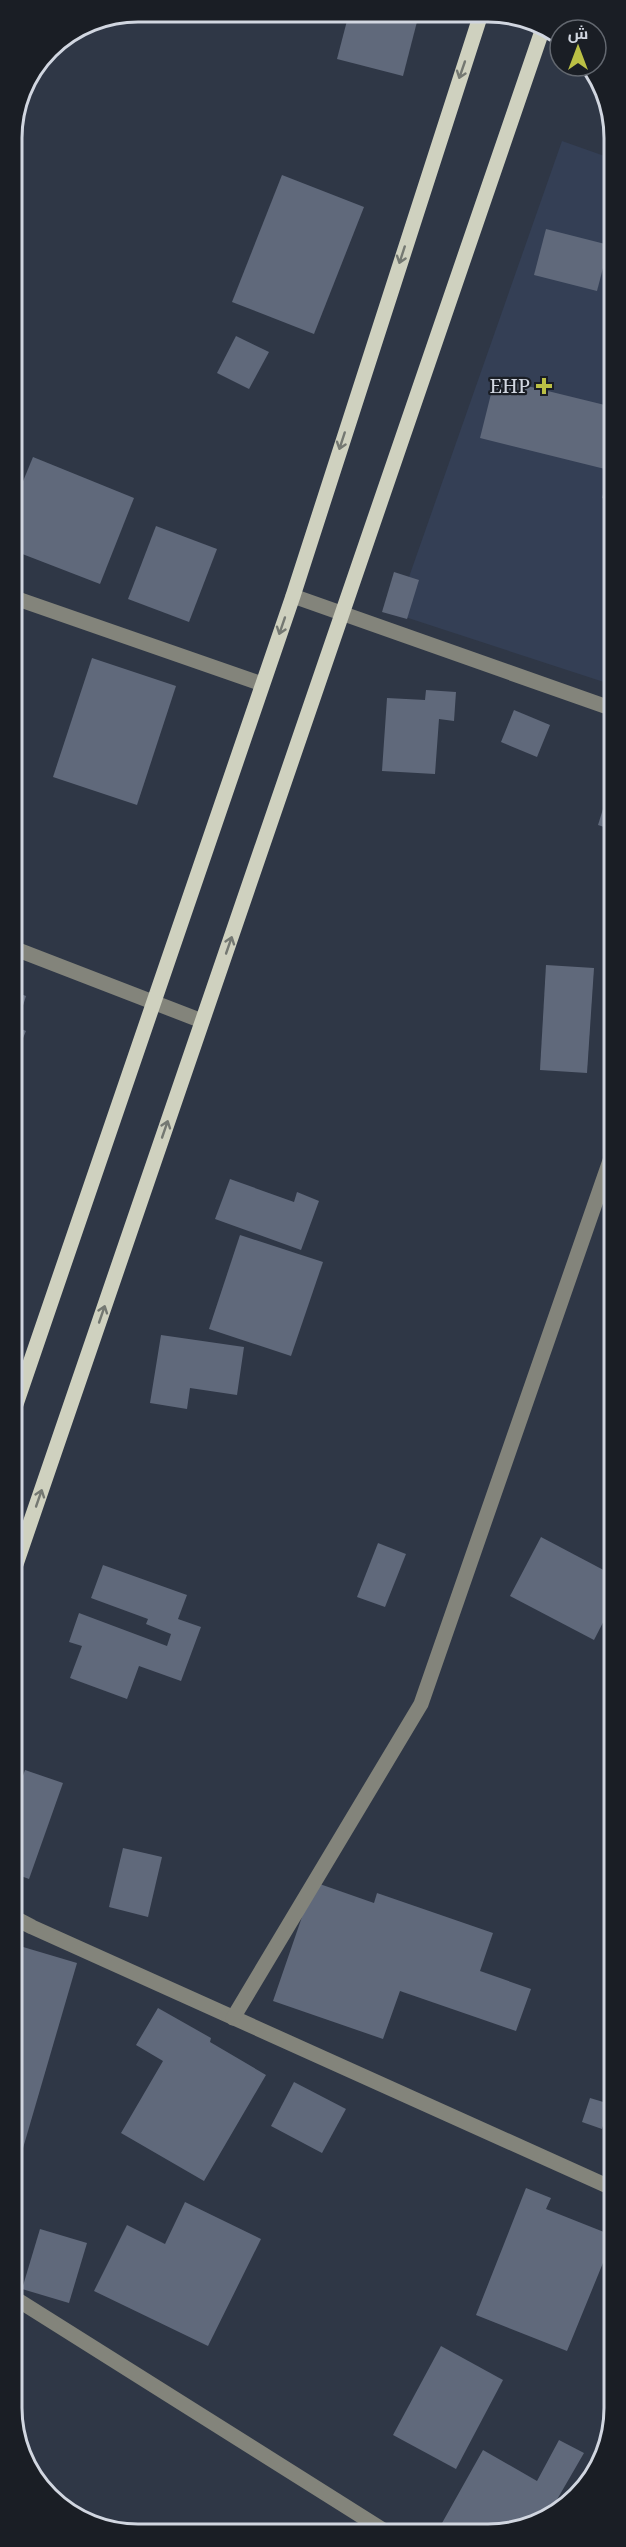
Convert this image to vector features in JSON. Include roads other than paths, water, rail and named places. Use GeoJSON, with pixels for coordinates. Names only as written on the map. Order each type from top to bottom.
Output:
{"type":"FeatureCollection","features":[{"type":"Feature","properties":{"kind":"main road"},"geometry":{"type":"LineString","coordinates":[[22,1385],[293,596],[478,22]]}},
{"type":"Feature","properties":{"kind":"main road"},"geometry":{"type":"LineString","coordinates":[[22,1546],[540,36]]}},
{"type":"Feature","properties":{"kind":"street"},"geometry":{"type":"LineString","coordinates":[[293,596],[604,706]]}},
{"type":"Feature","properties":{"kind":"street"},"geometry":{"type":"LineString","coordinates":[[23,601],[262,684]]}},
{"type":"Feature","properties":{"kind":"street"},"geometry":{"type":"LineString","coordinates":[[23,952],[202,1021]]}},
{"type":"Feature","properties":{"kind":"street"},"geometry":{"type":"LineString","coordinates":[[233,2018],[421,1704],[604,1179]]}},
{"type":"Feature","properties":{"kind":"street"},"geometry":{"type":"LineString","coordinates":[[22,1922],[603,2184]]}},
{"type":"Feature","properties":{"kind":"street"},"geometry":{"type":"LineString","coordinates":[[22,2303],[372,2524]]}},
{"type":"Feature","properties":{"kind":"place","name":"EHP"},"geometry":{"type":"Point","coordinates":[544,386]}}]}
